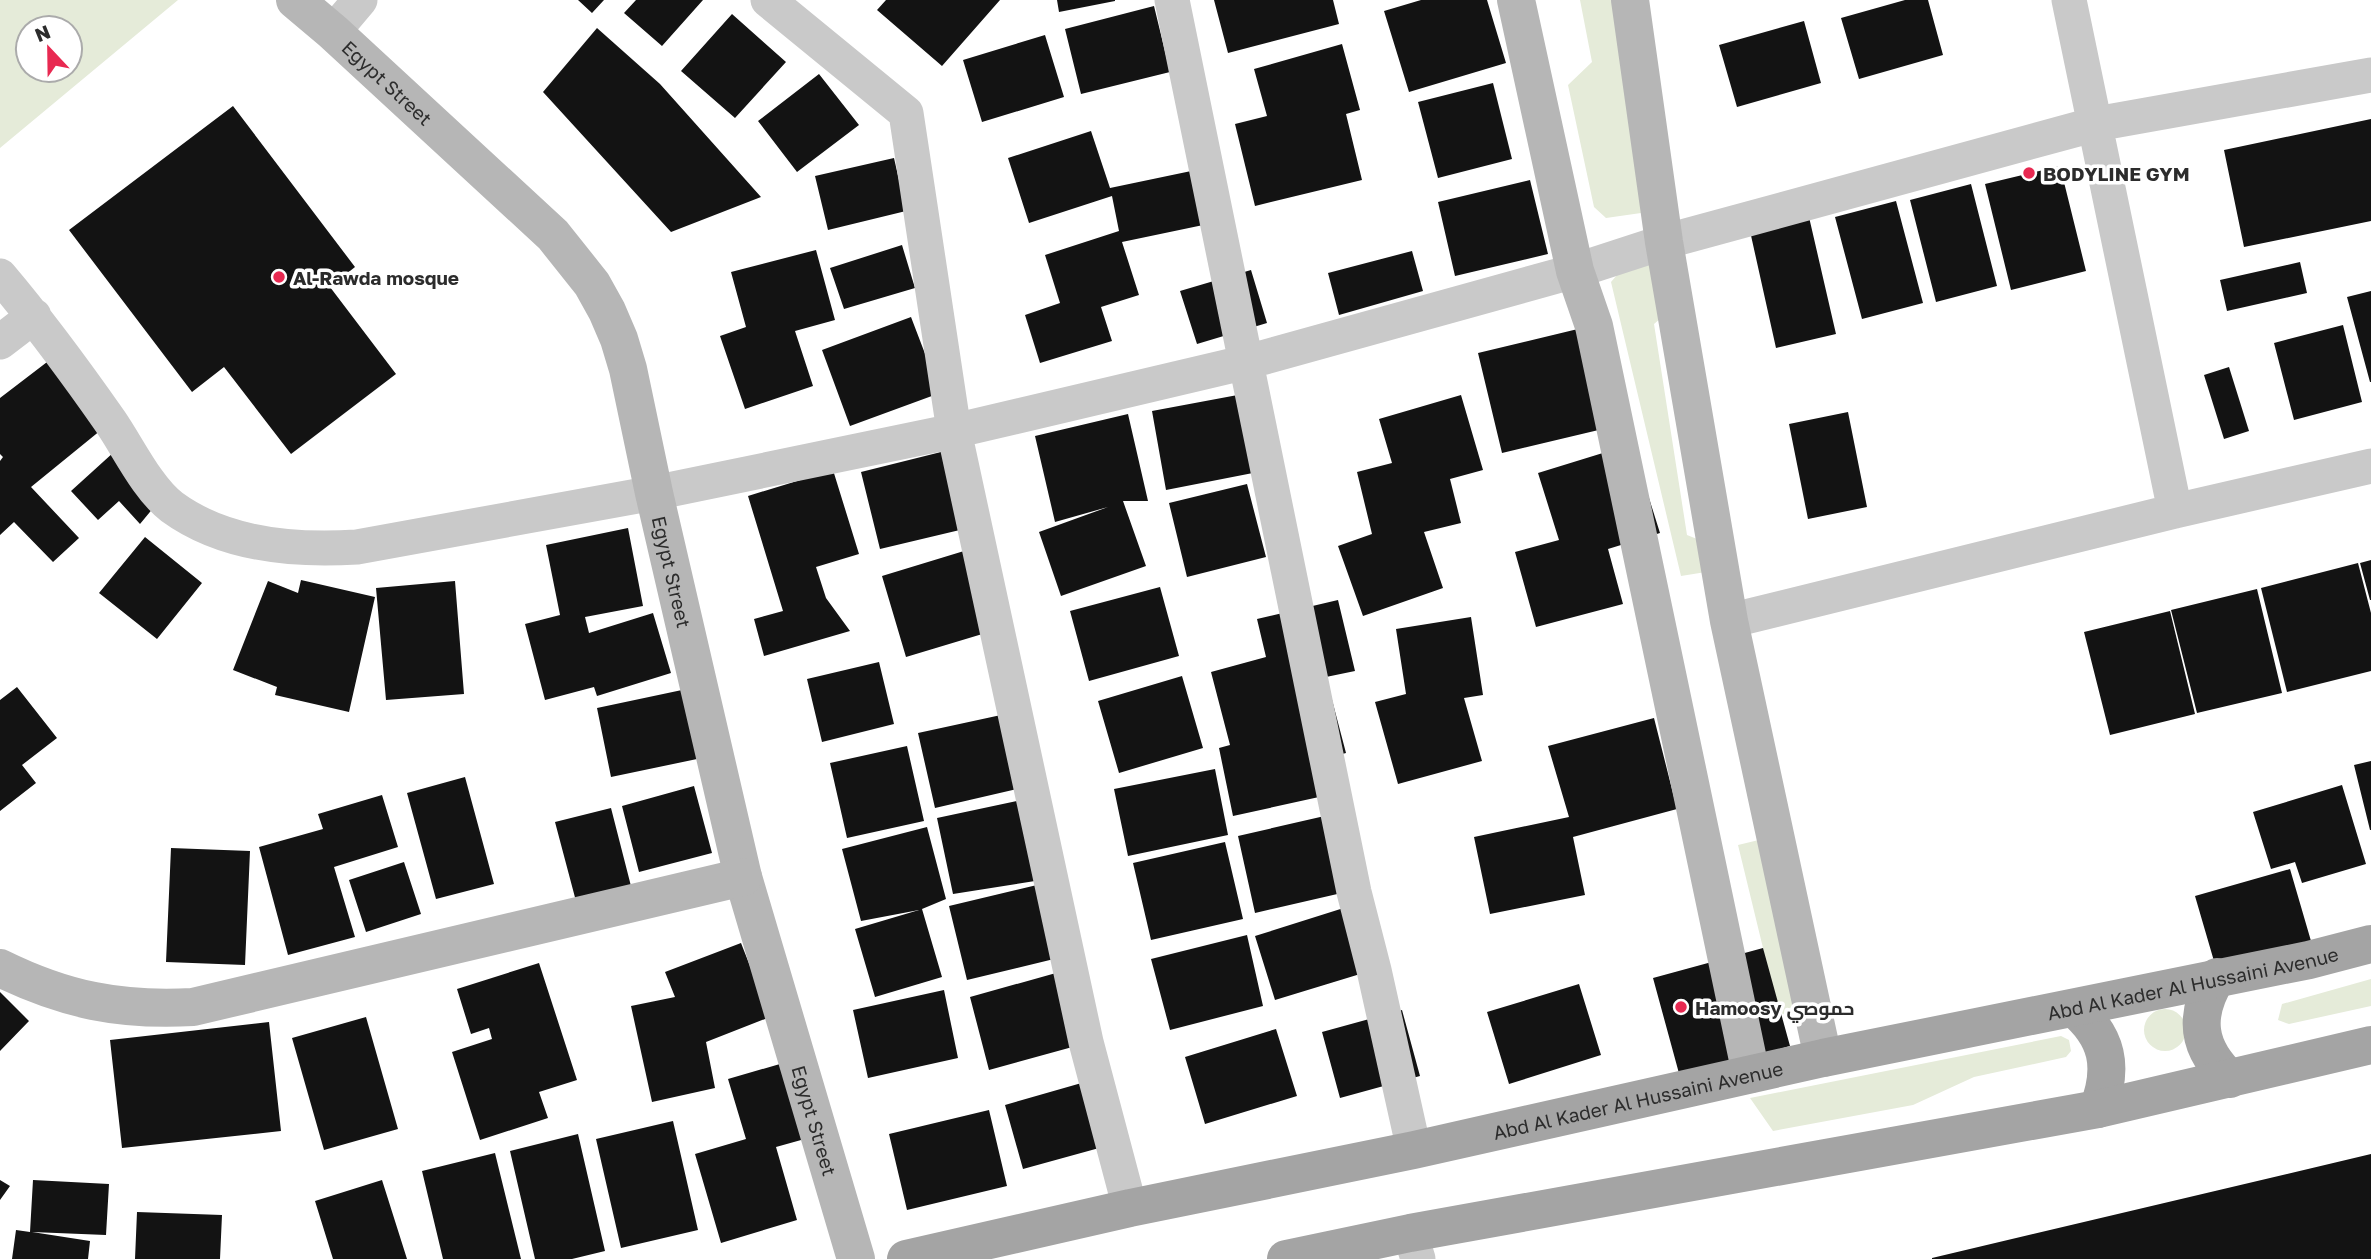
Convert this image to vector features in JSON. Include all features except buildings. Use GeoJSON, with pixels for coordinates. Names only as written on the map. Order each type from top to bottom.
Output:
{"type":"FeatureCollection","features":[{"type":"Feature","properties":{"kind":"main road","name":"Abd Al Kader Al Hussaini Avenue"},"geometry":{"type":"LineString","coordinates":[[906,1259],[1130,1208],[1414,1150],[1823,1058],[2309,960],[2371,944]]}},
{"type":"Feature","properties":{"kind":"main road"},"geometry":{"type":"LineString","coordinates":[[2217,977],[2203,1007],[2203,1039],[2209,1055],[2230,1079]]}},
{"type":"Feature","properties":{"kind":"main road"},"geometry":{"type":"LineString","coordinates":[[2074,1008],[2088,1020],[2099,1036],[2105,1054],[2105,1091],[2098,1109]]}},
{"type":"Feature","properties":{"kind":"main road"},"geometry":{"type":"LineString","coordinates":[[1286,1259],[1414,1246],[2098,1109],[2371,1045]]}},
{"type":"Feature","properties":{"kind":"street","name":"Egypt Street"},"geometry":{"type":"LineString","coordinates":[[295,0],[553,235],[592,284],[615,330],[628,369],[654,494],[743,877],[856,1259]]}},
{"type":"Feature","properties":{"kind":"street"},"geometry":{"type":"LineString","coordinates":[[333,32],[360,0]]}},
{"type":"Feature","properties":{"kind":"street"},"geometry":{"type":"LineString","coordinates":[[768,0],[906,113],[954,431],[1086,1042],[1130,1208]]}},
{"type":"Feature","properties":{"kind":"street"},"geometry":{"type":"LineString","coordinates":[[1172,0],[1354,892],[1414,1150]]}},
{"type":"Feature","properties":{"kind":"street"},"geometry":{"type":"LineString","coordinates":[[1517,0],[1575,271],[1594,326],[1751,1074]]}},
{"type":"Feature","properties":{"kind":"street"},"geometry":{"type":"LineString","coordinates":[[1630,0],[1664,242],[1729,621],[1823,1058]]}},
{"type":"Feature","properties":{"kind":"street"},"geometry":{"type":"LineString","coordinates":[[2069,0],[2175,511]]}},
{"type":"Feature","properties":{"kind":"street"},"geometry":{"type":"LineString","coordinates":[[0,276],[34,316],[161,497],[174,508],[202,523],[262,543],[294,548],[357,548],[654,494],[954,431],[1247,362],[1575,271],[1664,242],[2096,124],[2371,75]]}},
{"type":"Feature","properties":{"kind":"street"},"geometry":{"type":"LineString","coordinates":[[0,341],[34,316]]}},
{"type":"Feature","properties":{"kind":"street"},"geometry":{"type":"LineString","coordinates":[[1729,621],[2175,511],[2371,466]]}},
{"type":"Feature","properties":{"kind":"street"},"geometry":{"type":"LineString","coordinates":[[0,968],[36,985],[74,998],[113,1006],[153,1009],[193,1007],[743,877]]}},
{"type":"Feature","properties":{"kind":"green space"},"geometry":{"type":"Polygon","coordinates":[[[0,0],[178,0],[84,78],[84,14],[14,14],[14,84],[77,84],[0,148],[0,0]]]}},
{"type":"Feature","properties":{"kind":"green space"},"geometry":{"type":"Polygon","coordinates":[[[1580,0],[1627,0],[1641,213],[1606,218],[1594,207],[1568,85],[1592,62],[1580,0]]]}},
{"type":"Feature","properties":{"kind":"green space"},"geometry":{"type":"Polygon","coordinates":[[[1643,262],[1665,273],[1676,305],[1654,324],[1687,535],[1707,543],[1712,571],[1681,576],[1611,282],[1623,268],[1643,262]]]}},
{"type":"Feature","properties":{"kind":"green space"},"geometry":{"type":"Polygon","coordinates":[[[1767,838],[1796,1012],[1785,1015],[1775,1009],[1769,997],[1763,948],[1738,845],[1767,838]]]}},
{"type":"Feature","properties":{"kind":"green space"},"geometry":{"type":"Polygon","coordinates":[[[2371,979],[2371,1006],[2289,1024],[2278,1020],[2282,1004],[2371,979]]]}},
{"type":"Feature","properties":{"kind":"green space"},"geometry":{"type":"Polygon","coordinates":[[[2165,1009],[2180,1015],[2186,1030],[2180,1045],[2165,1051],[2150,1045],[2144,1030],[2150,1015],[2165,1009]]]}},
{"type":"Feature","properties":{"kind":"green space"},"geometry":{"type":"Polygon","coordinates":[[[2061,1036],[2069,1040],[2071,1051],[2066,1057],[1974,1077],[1913,1105],[1773,1131],[1750,1098],[2061,1036]]]}},
{"type":"Feature","properties":{"kind":"place","name":"BODYLINE GYM"},"geometry":{"type":"Point","coordinates":[2029,173]}},
{"type":"Feature","properties":{"kind":"place","name":"Al-Rawda mosque"},"geometry":{"type":"Point","coordinates":[279,277]}},
{"type":"Feature","properties":{"kind":"place","name":"Hamoosy حموصي"},"geometry":{"type":"Point","coordinates":[1681,1007]}}]}
